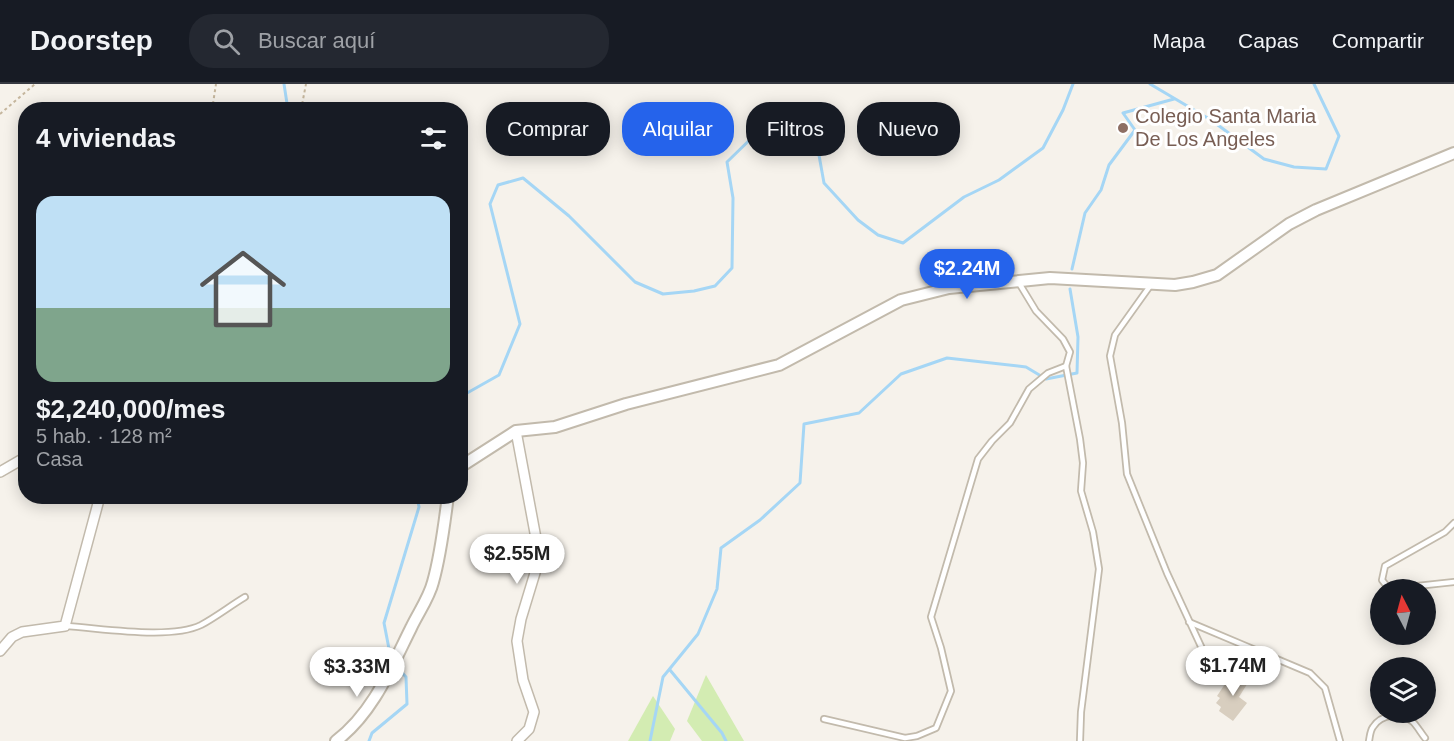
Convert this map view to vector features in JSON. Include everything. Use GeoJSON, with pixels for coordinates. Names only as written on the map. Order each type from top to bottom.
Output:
{"type":"FeatureCollection","features":[{"type":"Feature","properties":{"kind":"street"},"geometry":{"type":"LineString","coordinates":[[468,462],[516,431],[555,427],[626,404],[779,365],[901,300],[949,288],[1050,278],[1175,285],[1217,275],[1298,219],[1454,153]]}},
{"type":"Feature","properties":{"kind":"street"},"geometry":{"type":"LineString","coordinates":[[516,431],[538,549],[538,562],[517,641],[523,680],[534,712],[529,729],[517,741]]}},
{"type":"Feature","properties":{"kind":"street"},"geometry":{"type":"LineString","coordinates":[[0,472],[18,462]]}},
{"type":"Feature","properties":{"kind":"street"},"geometry":{"type":"LineString","coordinates":[[0,651],[12,638],[22,632],[65,626],[98,504]]}},
{"type":"Feature","properties":{"kind":"street"},"geometry":{"type":"LineString","coordinates":[[336,741],[360,718],[380,688],[432,586],[438,563],[447,504]]}},
{"type":"Feature","properties":{"kind":"lane"},"geometry":{"type":"LineString","coordinates":[[1017,280],[1036,311],[1063,339],[1070,352],[1066,366],[1080,438],[1083,463],[1081,491],[1093,532],[1099,569],[1081,712],[1080,741]]}},
{"type":"Feature","properties":{"kind":"lane"},"geometry":{"type":"LineString","coordinates":[[1151,284],[1115,335],[1110,356],[1122,423],[1127,474],[1189,622],[1211,668]]}},
{"type":"Feature","properties":{"kind":"lane"},"geometry":{"type":"LineString","coordinates":[[824,719],[905,738],[936,728],[951,691],[931,617],[978,459],[1010,423],[1029,389],[1048,373],[1066,366]]}},
{"type":"Feature","properties":{"kind":"lane"},"geometry":{"type":"LineString","coordinates":[[1454,523],[1445,532],[1385,566],[1382,580],[1389,589],[1454,582]]}},
{"type":"Feature","properties":{"kind":"lane"},"geometry":{"type":"LineString","coordinates":[[65,626],[182,631],[201,625],[245,597]]}},
{"type":"Feature","properties":{"kind":"lane"},"geometry":{"type":"LineString","coordinates":[[1189,622],[1310,673],[1325,688],[1340,741]]}},
{"type":"Feature","properties":{"kind":"lane"},"geometry":{"type":"LineString","coordinates":[[1369,741],[1371,728],[1386,716],[1400,716],[1413,722],[1425,738]]}},
{"type":"Feature","properties":{"kind":"path"},"geometry":{"type":"LineString","coordinates":[[0,114],[36,84]]}},
{"type":"Feature","properties":{"kind":"path"},"geometry":{"type":"LineString","coordinates":[[213,102],[216,84]]}},
{"type":"Feature","properties":{"kind":"path"},"geometry":{"type":"LineString","coordinates":[[303,102],[306,84]]}},
{"type":"Feature","properties":{"kind":"green space"},"geometry":{"type":"Polygon","coordinates":[[[706,675],[744,741],[702,741],[687,721],[706,675]]]}},
{"type":"Feature","properties":{"kind":"green space"},"geometry":{"type":"Polygon","coordinates":[[[653,696],[675,729],[670,741],[628,741],[653,696]]]}},
{"type":"Feature","properties":{"kind":"building"},"geometry":{"type":"Polygon","coordinates":[[[1239,672],[1249,681],[1239,697],[1247,703],[1233,721],[1219,711],[1221,707],[1216,703],[1220,698],[1217,696],[1231,675],[1236,678],[1239,672]]]}},
{"type":"Feature","properties":{"kind":"waterway"},"geometry":{"type":"LineString","coordinates":[[284,84],[287,102]]}},
{"type":"Feature","properties":{"kind":"waterway"},"geometry":{"type":"LineString","coordinates":[[468,392],[499,375],[520,324],[490,204],[498,185],[523,178],[569,216],[635,282],[663,294],[694,291],[715,286],[732,268],[733,198],[727,162],[764,126],[790,116],[815,133],[824,183],[858,220],[878,235],[903,243],[964,197],[999,180],[1043,148],[1063,110],[1073,84]]}},
{"type":"Feature","properties":{"kind":"waterway"},"geometry":{"type":"LineString","coordinates":[[1150,84],[1211,120],[1264,159],[1294,167],[1326,169],[1339,136],[1314,84]]}},
{"type":"Feature","properties":{"kind":"waterway"},"geometry":{"type":"LineString","coordinates":[[1072,269],[1085,213],[1101,190],[1109,165],[1135,130],[1123,113],[1174,99]]}},
{"type":"Feature","properties":{"kind":"waterway"},"geometry":{"type":"LineString","coordinates":[[650,741],[663,677],[698,634],[717,589],[721,548],[760,520],[800,483],[804,424],[859,413],[901,374],[947,358],[1026,367],[1046,379],[1077,373],[1078,337],[1070,289]]}},
{"type":"Feature","properties":{"kind":"waterway"},"geometry":{"type":"LineString","coordinates":[[391,659],[384,623],[418,504]]}},
{"type":"Feature","properties":{"kind":"waterway"},"geometry":{"type":"LineString","coordinates":[[369,741],[372,733],[407,704],[406,677],[395,665]]}},
{"type":"Feature","properties":{"kind":"waterway"},"geometry":{"type":"LineString","coordinates":[[670,670],[722,733],[726,741]]}},
{"type":"Feature","properties":{"kind":"place","name":"Colegio Santa Maria De Los Angeles"},"geometry":{"type":"Point","coordinates":[1123,128]}}]}
